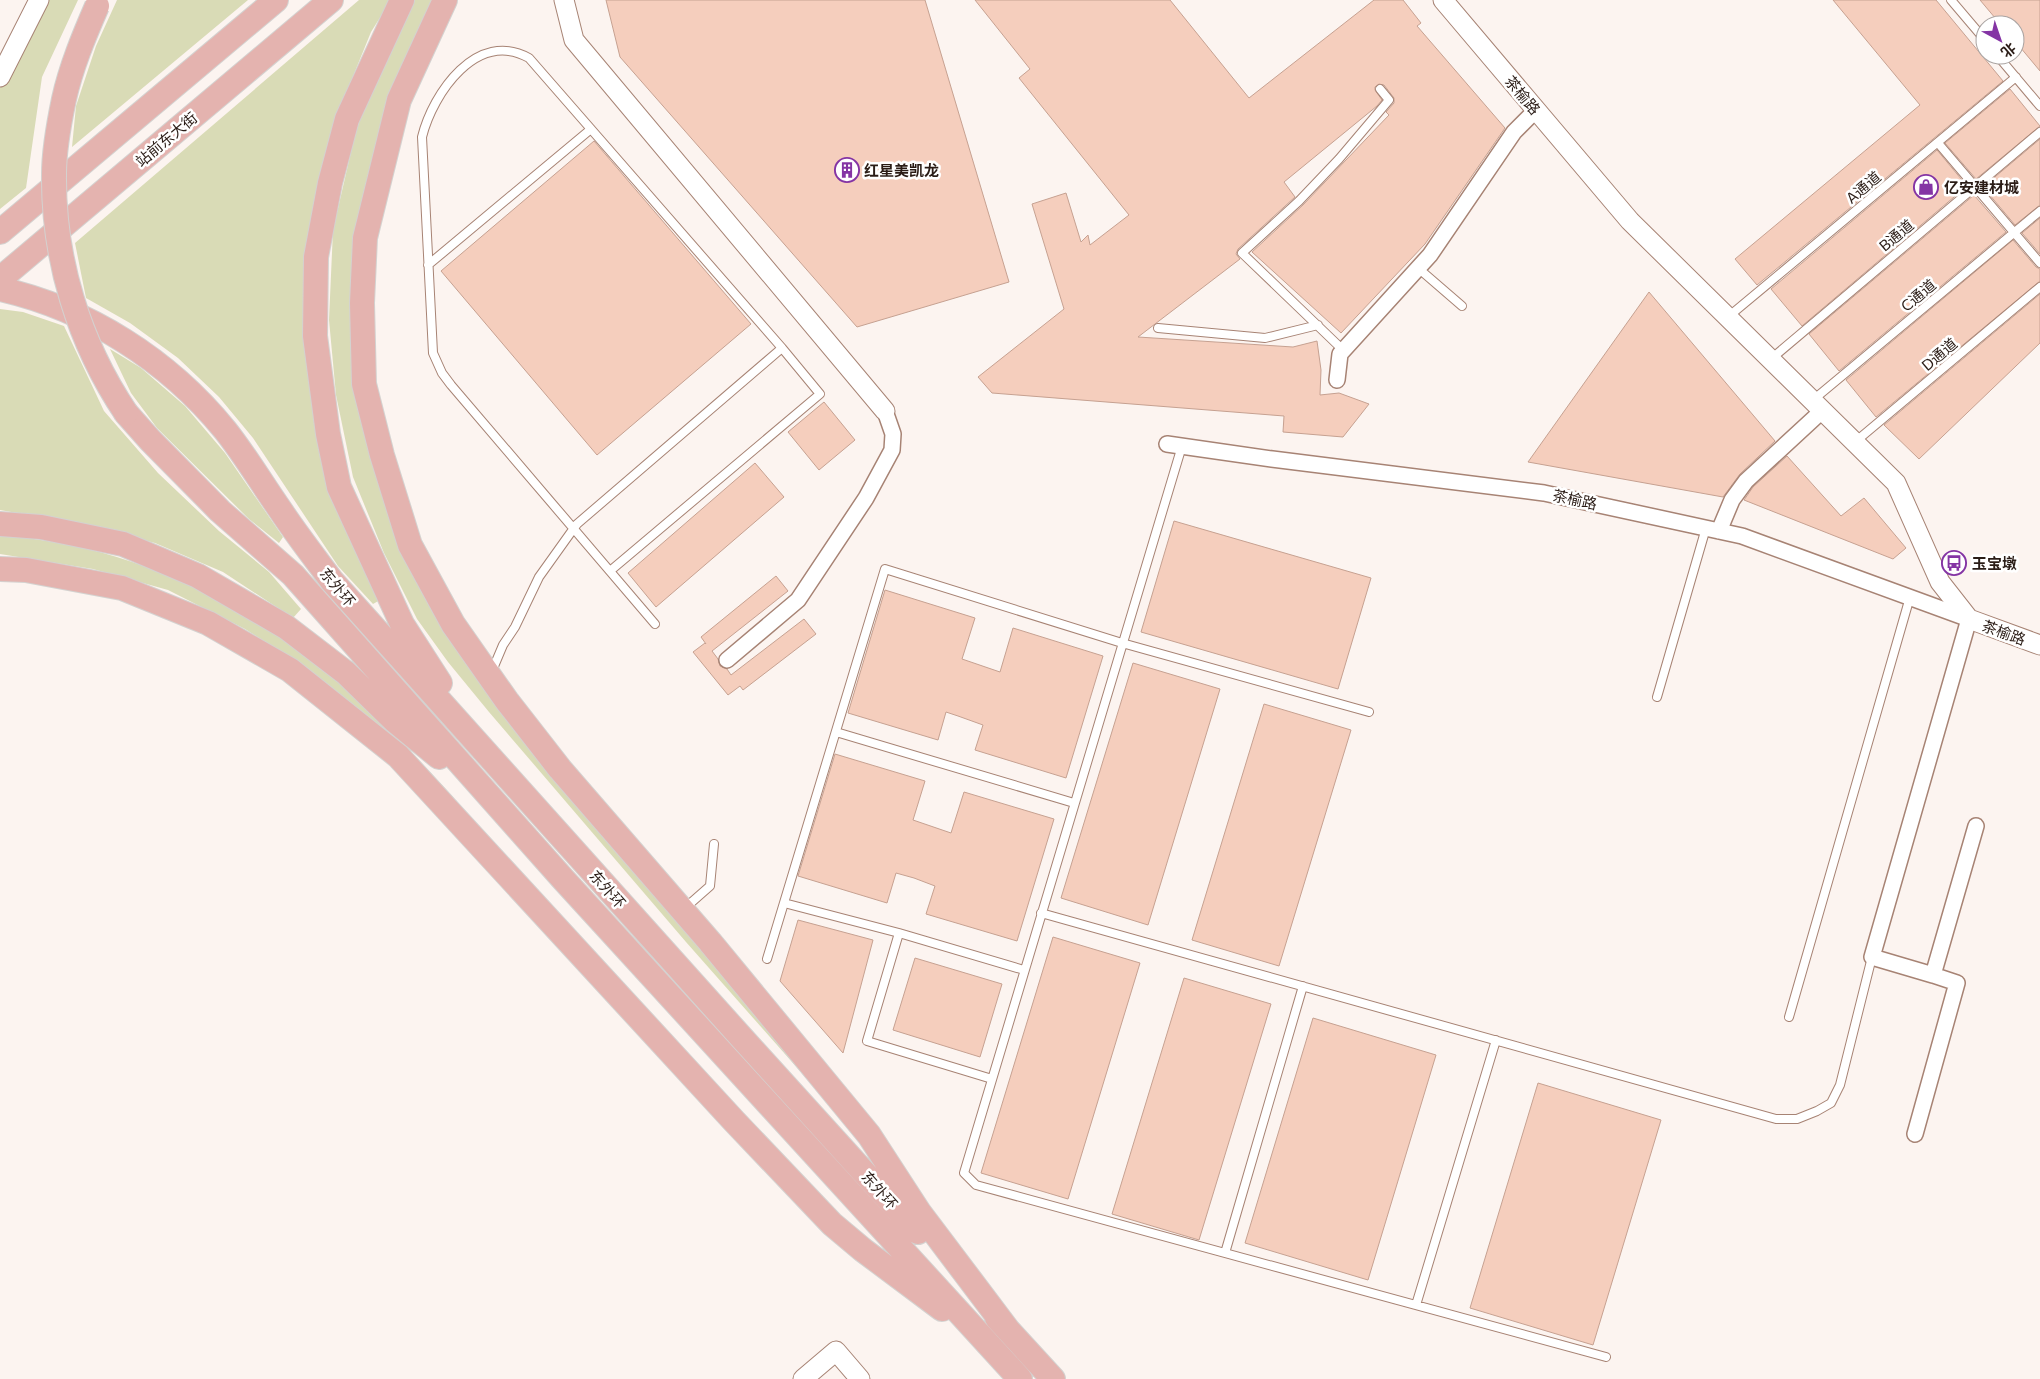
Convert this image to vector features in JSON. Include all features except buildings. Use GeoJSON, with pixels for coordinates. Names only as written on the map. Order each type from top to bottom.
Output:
{"type":"FeatureCollection","features":[{"type":"Feature","properties":{"kind":"main road"},"geometry":{"type":"LineString","coordinates":[[0,232],[276,0]]}},
{"type":"Feature","properties":{"kind":"main road","name":"站前东大街"},"geometry":{"type":"LineString","coordinates":[[0,279],[331,0]]}},
{"type":"Feature","properties":{"kind":"main road"},"geometry":{"type":"LineString","coordinates":[[402,0],[347,118],[330,183],[316,257],[315,336],[328,434],[339,487],[402,624],[432,674],[523,795]]}},
{"type":"Feature","properties":{"kind":"main road"},"geometry":{"type":"LineString","coordinates":[[445,0],[398,100],[365,238],[362,303],[364,384],[382,455],[410,545],[453,624],[560,769],[682,910],[869,1135],[919,1212],[1008,1330]]}},
{"type":"Feature","properties":{"kind":"main road"},"geometry":{"type":"LineString","coordinates":[[99,3],[73,68],[64,98],[54,172],[55,213],[71,299],[86,342],[113,394],[126,413],[150,440],[220,511],[293,575],[503,811],[1020,1379]]}},
{"type":"Feature","properties":{"kind":"main road","name":"东外环"},"geometry":{"type":"LineString","coordinates":[[0,289],[58,306],[97,324],[154,361],[196,398],[226,431],[259,476],[295,532],[332,581],[523,795],[1053,1379]]}},
{"type":"Feature","properties":{"kind":"main road"},"geometry":{"type":"LineString","coordinates":[[0,524],[41,527],[123,544],[198,576],[286,628],[346,673],[394,720],[503,811]]}},
{"type":"Feature","properties":{"kind":"main road"},"geometry":{"type":"LineString","coordinates":[[0,569],[26,570],[122,588],[208,624],[290,670],[398,756],[734,1121],[832,1224],[863,1250],[990,1345]]}},
{"type":"Feature","properties":{"kind":"street"},"geometry":{"type":"LineString","coordinates":[[0,77],[39,0]]}},
{"type":"Feature","properties":{"kind":"street"},"geometry":{"type":"LineString","coordinates":[[564,0],[574,40],[885,411],[893,434],[892,450],[866,498],[798,600],[727,660]]}},
{"type":"Feature","properties":{"kind":"street","name":"茶榆路"},"geometry":{"type":"LineString","coordinates":[[1443,0],[1630,221],[1896,483],[1940,582],[1969,618]]}},
{"type":"Feature","properties":{"kind":"street"},"geometry":{"type":"LineString","coordinates":[[1337,380],[1340,354],[1430,255],[1514,132],[1536,110]]}},
{"type":"Feature","properties":{"kind":"street"},"geometry":{"type":"LineString","coordinates":[[1712,530],[1746,481],[1818,405]]}},
{"type":"Feature","properties":{"kind":"street","name":"茶榆路"},"geometry":{"type":"LineString","coordinates":[[1174,445],[1272,459],[1544,492],[1742,536],[2040,645]]}},
{"type":"Feature","properties":{"kind":"street"},"geometry":{"type":"LineString","coordinates":[[1915,1134],[1957,983],[1872,957],[1969,618]]}},
{"type":"Feature","properties":{"kind":"street"},"geometry":{"type":"LineString","coordinates":[[1933,975],[1976,826]]}},
{"type":"Feature","properties":{"kind":"street"},"geometry":{"type":"LineString","coordinates":[[803,1379],[836,1352],[860,1379]]}},
{"type":"Feature","properties":{"kind":"lane"},"geometry":{"type":"LineString","coordinates":[[1951,0],[1975,28]]}},
{"type":"Feature","properties":{"kind":"lane"},"geometry":{"type":"LineString","coordinates":[[610,571],[820,394],[529,58],[517,51],[502,50],[471,61],[447,83],[439,94],[425,125],[422,137],[433,353],[442,373],[574,528],[610,571],[655,624]]}},
{"type":"Feature","properties":{"kind":"lane"},"geometry":{"type":"LineString","coordinates":[[2005,65],[2040,106]]}},
{"type":"Feature","properties":{"kind":"lane","name":"A通道"},"geometry":{"type":"LineString","coordinates":[[1728,318],[2016,78]]}},
{"type":"Feature","properties":{"kind":"lane"},"geometry":{"type":"LineString","coordinates":[[1343,350],[1242,253],[1300,201],[1340,158],[1389,100],[1380,89]]}},
{"type":"Feature","properties":{"kind":"lane"},"geometry":{"type":"LineString","coordinates":[[428,265],[591,129]]}},
{"type":"Feature","properties":{"kind":"lane","name":"B通道"},"geometry":{"type":"LineString","coordinates":[[1771,359],[2040,132]]}},
{"type":"Feature","properties":{"kind":"lane"},"geometry":{"type":"LineString","coordinates":[[1938,143],[2040,263]]}},
{"type":"Feature","properties":{"kind":"lane","name":"C通道"},"geometry":{"type":"LineString","coordinates":[[1818,405],[2040,211]]}},
{"type":"Feature","properties":{"kind":"lane"},"geometry":{"type":"LineString","coordinates":[[1418,268],[1462,306]]}},
{"type":"Feature","properties":{"kind":"lane","name":"D通道"},"geometry":{"type":"LineString","coordinates":[[1855,442],[2040,287]]}},
{"type":"Feature","properties":{"kind":"lane"},"geometry":{"type":"LineString","coordinates":[[1158,328],[1265,338],[1318,325]]}},
{"type":"Feature","properties":{"kind":"lane"},"geometry":{"type":"LineString","coordinates":[[490,676],[503,644],[515,626],[539,577],[574,528],[596,505],[782,348]]}},
{"type":"Feature","properties":{"kind":"lane"},"geometry":{"type":"LineString","coordinates":[[1174,445],[1122,643],[964,1173],[976,1185],[1606,1357]]}},
{"type":"Feature","properties":{"kind":"lane"},"geometry":{"type":"LineString","coordinates":[[1658,697],[1712,530]]}},
{"type":"Feature","properties":{"kind":"lane"},"geometry":{"type":"LineString","coordinates":[[767,959],[885,569],[1122,643],[1369,712]]}},
{"type":"Feature","properties":{"kind":"lane"},"geometry":{"type":"LineString","coordinates":[[1789,1017],[1910,597]]}},
{"type":"Feature","properties":{"kind":"lane"},"geometry":{"type":"LineString","coordinates":[[836,732],[1074,803]]}},
{"type":"Feature","properties":{"kind":"lane"},"geometry":{"type":"LineString","coordinates":[[682,910],[710,886],[714,844]]}},
{"type":"Feature","properties":{"kind":"lane"},"geometry":{"type":"LineString","coordinates":[[784,903],[899,933],[1024,970]]}},
{"type":"Feature","properties":{"kind":"lane"},"geometry":{"type":"LineString","coordinates":[[1041,913],[1776,1119],[1797,1118],[1831,1102],[1840,1085],[1872,957]]}},
{"type":"Feature","properties":{"kind":"lane"},"geometry":{"type":"LineString","coordinates":[[899,933],[867,1041],[992,1079]]}},
{"type":"Feature","properties":{"kind":"lane"},"geometry":{"type":"LineString","coordinates":[[1225,1253],[1303,986]]}},
{"type":"Feature","properties":{"kind":"lane"},"geometry":{"type":"LineString","coordinates":[[1416,1305],[1496,1040]]}},
{"type":"Feature","properties":{"kind":"green space"},"geometry":{"type":"Polygon","coordinates":[[[39,0],[78,0],[42,77],[26,188],[0,209],[0,77],[39,0]]]}},
{"type":"Feature","properties":{"kind":"green space"},"geometry":{"type":"Polygon","coordinates":[[[117,0],[248,0],[72,147],[76,106],[96,46],[117,0]]]}},
{"type":"Feature","properties":{"kind":"green space"},"geometry":{"type":"Polygon","coordinates":[[[359,0],[391,0],[371,32],[345,96],[324,164],[326,467],[346,531],[380,600],[373,604],[338,566],[253,438],[219,397],[178,358],[130,323],[86,298],[75,243],[359,0]]]}},
{"type":"Feature","properties":{"kind":"green space"},"geometry":{"type":"Polygon","coordinates":[[[415,0],[435,0],[399,77],[356,358],[414,576],[845,1122],[686,942],[448,662],[417,619],[384,553],[353,477],[336,395],[329,320],[333,230],[360,113],[401,21],[415,0]]]}},
{"type":"Feature","properties":{"kind":"green space"},"geometry":{"type":"Polygon","coordinates":[[[0,309],[23,312],[64,326],[104,411],[158,473],[219,531],[269,572],[301,609],[293,618],[223,572],[155,543],[84,525],[0,510],[0,309]]]}},
{"type":"Feature","properties":{"kind":"green space"},"geometry":{"type":"Polygon","coordinates":[[[110,349],[141,368],[185,406],[225,453],[283,537],[279,543],[249,519],[157,428],[131,393],[110,349]]]}},
{"type":"Feature","properties":{"kind":"green space"},"geometry":{"type":"Polygon","coordinates":[[[0,536],[50,541],[99,552],[147,567],[194,587],[239,611],[282,637],[323,667],[361,699],[454,798],[439,792],[299,663],[245,629],[168,590],[93,569],[0,554],[0,536]]]}},
{"type":"Feature","properties":{"kind":"place","name":"红星美凯龙"},"geometry":{"type":"Point","coordinates":[847,170]}},
{"type":"Feature","properties":{"kind":"place","name":"亿安建材城"},"geometry":{"type":"Point","coordinates":[1926,187]}},
{"type":"Feature","properties":{"kind":"place","name":"玉宝墩"},"geometry":{"type":"Point","coordinates":[1954,563]}}]}
